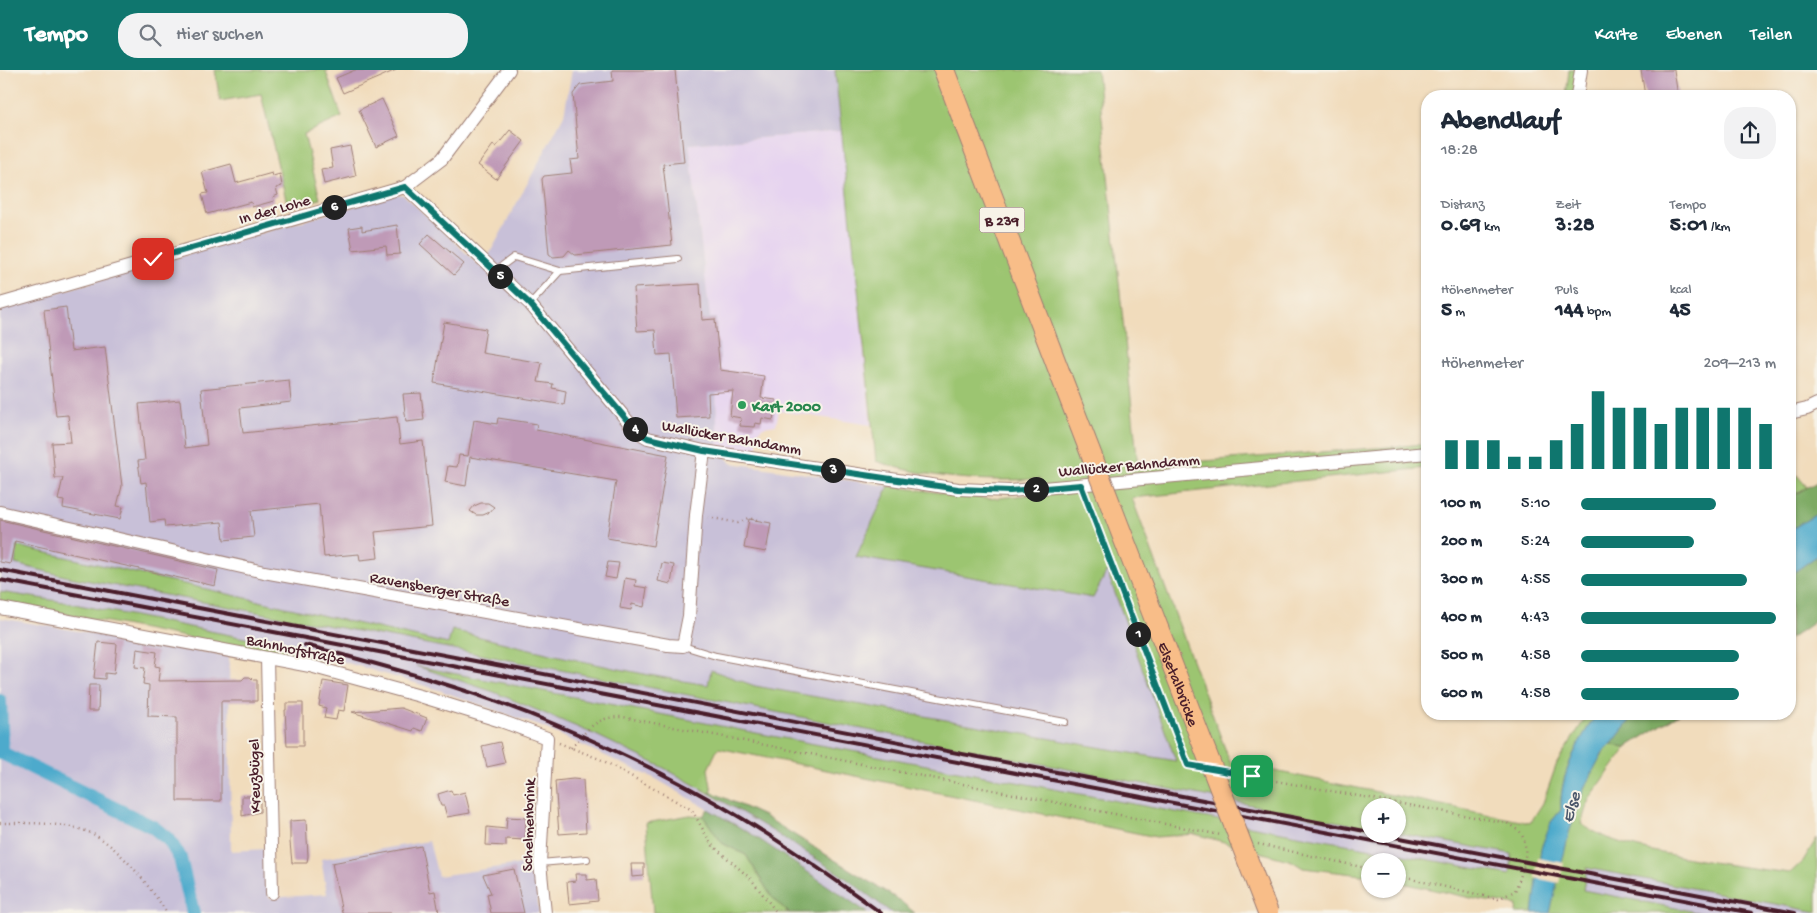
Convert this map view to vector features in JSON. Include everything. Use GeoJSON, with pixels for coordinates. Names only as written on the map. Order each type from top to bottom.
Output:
{"type":"FeatureCollection","features":[{"type":"Feature","properties":{"kind":"main road","name":"Elsetalbrücke"},"geometry":{"type":"LineString","coordinates":[[944,70],[1268,913]]}},
{"type":"Feature","properties":{"kind":"street"},"geometry":{"type":"LineString","coordinates":[[1578,90],[1581,70]]}},
{"type":"Feature","properties":{"kind":"street","name":"In der Lohe"},"geometry":{"type":"LineString","coordinates":[[0,304],[405,187],[442,159],[505,71]]}},
{"type":"Feature","properties":{"kind":"street","name":"Wallücker Bahndamm"},"geometry":{"type":"LineString","coordinates":[[405,187],[530,304],[636,431],[648,438],[704,451],[958,489],[1010,491],[1421,454]]}},
{"type":"Feature","properties":{"kind":"street"},"geometry":{"type":"LineString","coordinates":[[1796,412],[1817,404]]}},
{"type":"Feature","properties":{"kind":"street"},"geometry":{"type":"LineString","coordinates":[[683,646],[689,616],[696,515],[704,451]]}},
{"type":"Feature","properties":{"kind":"street","name":"Ravensberger Straße"},"geometry":{"type":"LineString","coordinates":[[0,512],[264,572],[668,645],[683,646]]}},
{"type":"Feature","properties":{"kind":"street","name":"Bahnhofstraße"},"geometry":{"type":"LineString","coordinates":[[0,608],[344,674],[501,721],[547,738]]}},
{"type":"Feature","properties":{"kind":"street","name":"Kreuzbügel"},"geometry":{"type":"LineString","coordinates":[[267,658],[272,893]]}},
{"type":"Feature","properties":{"kind":"street","name":"Schelmenbrink"},"geometry":{"type":"LineString","coordinates":[[545,913],[540,863],[547,738]]}},
{"type":"Feature","properties":{"kind":"lane"},"geometry":{"type":"LineString","coordinates":[[496,271],[514,257],[560,271],[678,259]]}},
{"type":"Feature","properties":{"kind":"lane"},"geometry":{"type":"LineString","coordinates":[[530,304],[560,271]]}},
{"type":"Feature","properties":{"kind":"lane"},"geometry":{"type":"LineString","coordinates":[[683,646],[716,656],[1065,722]]}},
{"type":"Feature","properties":{"kind":"lane"},"geometry":{"type":"LineString","coordinates":[[540,863],[587,860]]}},
{"type":"Feature","properties":{"kind":"path"},"geometry":{"type":"LineString","coordinates":[[1081,485],[1188,765],[1198,766]]}},
{"type":"Feature","properties":{"kind":"path"},"geometry":{"type":"LineString","coordinates":[[696,515],[738,523],[748,518],[757,520]]}},
{"type":"Feature","properties":{"kind":"path"},"geometry":{"type":"LineString","coordinates":[[571,748],[597,721],[609,716],[623,717],[1182,826],[1229,837]]}},
{"type":"Feature","properties":{"kind":"path"},"geometry":{"type":"LineString","coordinates":[[547,738],[610,764],[692,810],[711,844],[750,878],[777,913]]}},
{"type":"Feature","properties":{"kind":"path"},"geometry":{"type":"LineString","coordinates":[[1226,772],[1507,823],[1520,832],[1525,842],[1520,878],[1515,891],[1498,899],[1406,878]]}},
{"type":"Feature","properties":{"kind":"path"},"geometry":{"type":"LineString","coordinates":[[0,823],[43,824],[91,834],[109,846],[128,863],[151,888],[167,913]]}},
{"type":"Feature","properties":{"kind":"path"},"geometry":{"type":"LineString","coordinates":[[1258,844],[1361,867]]}},
{"type":"Feature","properties":{"kind":"shaded area"},"geometry":{"type":"Polygon","coordinates":[[[572,70],[835,70],[842,131],[689,144],[710,318],[716,318],[717,343],[719,343],[722,393],[716,394],[718,449],[731,463],[889,486],[856,557],[1107,571],[1176,761],[755,686],[711,670],[708,685],[646,676],[452,630],[448,644],[15,564],[69,577],[427,644],[1361,826],[1361,843],[1406,843],[1406,834],[1513,854],[1510,875],[1406,855],[1406,853],[1393,853],[756,733],[422,667],[494,692],[596,735],[664,768],[766,827],[843,876],[892,913],[868,913],[753,835],[656,779],[542,727],[439,690],[300,649],[64,602],[0,592],[0,309],[396,194],[404,195],[481,267],[564,115],[572,70]]]}},
{"type":"Feature","properties":{"kind":"shaded area","name":"Kart 2000"},"geometry":{"type":"Polygon","coordinates":[[[842,131],[871,425],[779,411],[776,425],[763,427],[753,437],[758,443],[755,455],[718,449],[716,394],[722,393],[715,318],[710,319],[689,144],[842,131]]]}},
{"type":"Feature","properties":{"kind":"shaded area"},"geometry":{"type":"Polygon","coordinates":[[[0,618],[229,656],[231,851],[266,849],[269,898],[327,894],[321,859],[429,841],[438,876],[534,862],[539,913],[0,913],[0,618]]]}},
{"type":"Feature","properties":{"kind":"shaded area"},"geometry":{"type":"Polygon","coordinates":[[[1586,868],[1817,913],[1701,913],[1582,890],[1586,868]]]}},
{"type":"Feature","properties":{"kind":"green space"},"geometry":{"type":"Polygon","coordinates":[[[215,70],[328,70],[326,72],[342,117],[304,134],[320,199],[288,208],[261,94],[220,101],[215,70]]]}},
{"type":"Feature","properties":{"kind":"green space"},"geometry":{"type":"Polygon","coordinates":[[[835,70],[1097,70],[1138,466],[1421,444],[1421,469],[1132,498],[1230,762],[1530,823],[1543,803],[1557,763],[1584,720],[1593,720],[1571,759],[1563,784],[1561,810],[1551,822],[1533,913],[1516,913],[1517,905],[1480,900],[1406,884],[1406,855],[1510,875],[1512,854],[1406,834],[1406,798],[1361,798],[1361,826],[427,644],[69,577],[15,564],[17,546],[448,644],[452,630],[611,667],[708,685],[711,670],[755,686],[1176,761],[1107,571],[1093,598],[856,557],[889,486],[988,499],[1046,493],[1040,479],[998,480],[957,478],[896,467],[876,461],[835,70]]]}},
{"type":"Feature","properties":{"kind":"green space"},"geometry":{"type":"Polygon","coordinates":[[[1569,70],[1584,70],[1581,90],[1567,90],[1569,70]]]}},
{"type":"Feature","properties":{"kind":"green space"},"geometry":{"type":"Polygon","coordinates":[[[1796,474],[1807,487],[1796,493],[1796,474]]]}},
{"type":"Feature","properties":{"kind":"green space"},"geometry":{"type":"Polygon","coordinates":[[[1817,482],[1817,514],[1796,526],[1796,494],[1817,482]]]}},
{"type":"Feature","properties":{"kind":"green space"},"geometry":{"type":"Polygon","coordinates":[[[1817,556],[1817,620],[1796,635],[1796,571],[1817,556]]]}},
{"type":"Feature","properties":{"kind":"green space"},"geometry":{"type":"Polygon","coordinates":[[[0,592],[64,602],[300,649],[324,664],[0,601],[0,592]]]}},
{"type":"Feature","properties":{"kind":"green space"},"geometry":{"type":"Polygon","coordinates":[[[416,666],[756,733],[1393,853],[1361,853],[1361,875],[1303,868],[1292,861],[1195,834],[1156,837],[718,748],[708,769],[712,792],[709,793],[664,768],[596,735],[494,692],[416,666]]]}},
{"type":"Feature","properties":{"kind":"green space"},"geometry":{"type":"Polygon","coordinates":[[[1630,720],[1670,720],[1627,747],[1611,745],[1630,720]]]}},
{"type":"Feature","properties":{"kind":"green space"},"geometry":{"type":"Polygon","coordinates":[[[1611,745],[1627,747],[1589,799],[1581,824],[1608,838],[1650,851],[1790,873],[1803,861],[1817,838],[1817,912],[1587,868],[1583,890],[1701,913],[1550,913],[1564,849],[1580,799],[1589,777],[1600,758],[1611,745]]]}},
{"type":"Feature","properties":{"kind":"green space"},"geometry":{"type":"Polygon","coordinates":[[[712,792],[764,816],[899,900],[915,913],[892,913],[843,876],[709,793],[712,792]]]}},
{"type":"Feature","properties":{"kind":"green space"},"geometry":{"type":"Polygon","coordinates":[[[708,809],[753,835],[868,913],[789,913],[771,896],[746,855],[722,843],[703,816],[708,809]]]}},
{"type":"Feature","properties":{"kind":"green space"},"geometry":{"type":"Polygon","coordinates":[[[690,815],[703,816],[722,843],[746,855],[771,896],[789,913],[653,913],[646,823],[690,815]]]}},
{"type":"Feature","properties":{"kind":"water"},"geometry":{"type":"Polygon","coordinates":[[[1817,514],[1817,556],[1796,571],[1796,526],[1817,514]]]}},
{"type":"Feature","properties":{"kind":"water","name":"Else"},"geometry":{"type":"Polygon","coordinates":[[[1593,720],[1630,720],[1611,745],[1603,752],[1584,788],[1569,833],[1550,913],[1533,913],[1541,848],[1551,822],[1561,810],[1563,784],[1571,759],[1593,720]]]}},
{"type":"Feature","properties":{"kind":"pier"},"geometry":{"type":"Polygon","coordinates":[[[1538,858],[1564,863],[1559,883],[1535,878],[1538,858]]]}},
{"type":"Feature","properties":{"kind":"building"},"geometry":{"type":"Polygon","coordinates":[[[355,70],[396,70],[343,93],[336,78],[355,70]]]}},
{"type":"Feature","properties":{"kind":"building"},"geometry":{"type":"Polygon","coordinates":[[[612,70],[675,70],[684,162],[663,164],[672,245],[575,255],[569,250],[564,256],[553,257],[549,254],[542,179],[544,176],[572,173],[570,160],[579,159],[573,94],[580,85],[613,81],[612,70]]]}},
{"type":"Feature","properties":{"kind":"building"},"geometry":{"type":"Polygon","coordinates":[[[1641,70],[1674,70],[1677,90],[1644,90],[1641,70]]]}},
{"type":"Feature","properties":{"kind":"building"},"geometry":{"type":"Polygon","coordinates":[[[382,99],[399,136],[376,147],[359,110],[382,99]]]}},
{"type":"Feature","properties":{"kind":"building"},"geometry":{"type":"Polygon","coordinates":[[[510,130],[524,141],[496,179],[478,165],[493,145],[496,147],[510,130]]]}},
{"type":"Feature","properties":{"kind":"building"},"geometry":{"type":"Polygon","coordinates":[[[350,146],[356,176],[324,184],[321,170],[333,168],[330,150],[350,146]]]}},
{"type":"Feature","properties":{"kind":"building"},"geometry":{"type":"Polygon","coordinates":[[[231,164],[236,183],[272,173],[273,176],[280,174],[282,186],[276,188],[278,195],[273,197],[274,201],[252,207],[251,202],[207,214],[202,194],[208,193],[202,172],[231,164]]]}},
{"type":"Feature","properties":{"kind":"building"},"geometry":{"type":"Polygon","coordinates":[[[397,225],[400,254],[387,255],[386,246],[353,250],[349,228],[362,226],[362,231],[397,225]]]}},
{"type":"Feature","properties":{"kind":"building"},"geometry":{"type":"Polygon","coordinates":[[[429,234],[464,264],[454,275],[420,244],[429,234]]]}},
{"type":"Feature","properties":{"kind":"building"},"geometry":{"type":"Polygon","coordinates":[[[700,284],[702,320],[715,319],[720,370],[764,376],[761,398],[776,400],[773,420],[762,418],[761,424],[755,423],[754,427],[740,426],[741,418],[730,416],[733,391],[708,393],[709,416],[676,418],[671,354],[657,355],[655,330],[637,331],[634,288],[700,284]]]}},
{"type":"Feature","properties":{"kind":"building"},"geometry":{"type":"Polygon","coordinates":[[[66,307],[71,351],[105,347],[122,486],[117,506],[123,507],[120,519],[63,508],[64,501],[58,500],[63,478],[55,478],[52,443],[71,442],[68,415],[56,416],[44,310],[66,307]]]}},
{"type":"Feature","properties":{"kind":"building"},"geometry":{"type":"Polygon","coordinates":[[[444,322],[486,329],[482,353],[542,363],[538,382],[553,384],[552,388],[566,391],[564,405],[434,383],[444,322]]]}},
{"type":"Feature","properties":{"kind":"building"},"geometry":{"type":"Polygon","coordinates":[[[289,380],[291,402],[240,408],[243,433],[397,417],[400,444],[423,441],[432,526],[375,532],[378,558],[360,560],[359,554],[324,557],[319,504],[251,511],[254,537],[224,540],[222,522],[165,527],[164,520],[150,522],[146,482],[141,483],[138,461],[145,460],[139,404],[180,400],[185,448],[207,445],[201,389],[289,380]]]}},
{"type":"Feature","properties":{"kind":"building"},"geometry":{"type":"Polygon","coordinates":[[[421,393],[424,420],[406,422],[403,394],[421,393]]]}},
{"type":"Feature","properties":{"kind":"building"},"geometry":{"type":"Polygon","coordinates":[[[498,418],[537,424],[536,430],[668,455],[653,546],[607,538],[616,481],[470,457],[466,486],[445,482],[448,466],[457,467],[459,455],[468,456],[474,420],[497,424],[498,418]]]}},
{"type":"Feature","properties":{"kind":"building"},"geometry":{"type":"Polygon","coordinates":[[[488,503],[494,507],[490,512],[483,515],[476,515],[470,511],[474,506],[488,503]]]}},
{"type":"Feature","properties":{"kind":"building"},"geometry":{"type":"Polygon","coordinates":[[[749,519],[771,523],[766,552],[744,548],[749,519]]]}},
{"type":"Feature","properties":{"kind":"building"},"geometry":{"type":"Polygon","coordinates":[[[0,520],[218,570],[215,586],[15,541],[10,564],[0,562],[0,520]]]}},
{"type":"Feature","properties":{"kind":"building"},"geometry":{"type":"Polygon","coordinates":[[[608,562],[619,563],[616,579],[605,577],[608,562]]]}},
{"type":"Feature","properties":{"kind":"building"},"geometry":{"type":"Polygon","coordinates":[[[662,563],[674,565],[671,584],[658,581],[662,563]]]}},
{"type":"Feature","properties":{"kind":"building"},"geometry":{"type":"Polygon","coordinates":[[[625,578],[636,580],[635,586],[647,588],[644,607],[632,604],[631,610],[620,608],[625,578]]]}},
{"type":"Feature","properties":{"kind":"building"},"geometry":{"type":"Polygon","coordinates":[[[98,642],[117,644],[114,674],[105,673],[105,679],[94,678],[98,642]]]}},
{"type":"Feature","properties":{"kind":"building"},"geometry":{"type":"Polygon","coordinates":[[[137,649],[157,652],[155,666],[160,667],[158,681],[242,680],[245,677],[257,680],[257,701],[221,701],[221,801],[177,801],[177,717],[148,716],[149,685],[143,684],[145,668],[135,667],[137,649]]]}},
{"type":"Feature","properties":{"kind":"building"},"geometry":{"type":"Polygon","coordinates":[[[323,681],[348,685],[344,711],[338,710],[336,720],[324,718],[326,708],[319,706],[323,681]]]}},
{"type":"Feature","properties":{"kind":"building"},"geometry":{"type":"Polygon","coordinates":[[[89,685],[99,685],[98,711],[88,711],[89,685]]]}},
{"type":"Feature","properties":{"kind":"building"},"geometry":{"type":"Polygon","coordinates":[[[286,703],[303,703],[303,746],[287,746],[286,703]]]}},
{"type":"Feature","properties":{"kind":"building"},"geometry":{"type":"Polygon","coordinates":[[[401,708],[427,718],[422,731],[414,728],[413,731],[352,712],[401,708]]]}},
{"type":"Feature","properties":{"kind":"building"},"geometry":{"type":"Polygon","coordinates":[[[500,742],[505,763],[487,767],[482,746],[500,742]]]}},
{"type":"Feature","properties":{"kind":"building"},"geometry":{"type":"Polygon","coordinates":[[[583,780],[586,832],[559,834],[555,781],[583,780]]]}},
{"type":"Feature","properties":{"kind":"building"},"geometry":{"type":"Polygon","coordinates":[[[451,790],[453,795],[465,792],[470,813],[447,817],[444,806],[441,806],[438,794],[451,790]]]}},
{"type":"Feature","properties":{"kind":"building"},"geometry":{"type":"Polygon","coordinates":[[[242,796],[260,796],[260,812],[242,816],[242,796]]]}},
{"type":"Feature","properties":{"kind":"building"},"geometry":{"type":"Polygon","coordinates":[[[507,817],[526,818],[525,840],[506,839],[506,846],[486,845],[487,827],[506,829],[507,817]]]}},
{"type":"Feature","properties":{"kind":"building"},"geometry":{"type":"Polygon","coordinates":[[[306,820],[307,863],[292,863],[290,821],[306,820]]]}},
{"type":"Feature","properties":{"kind":"building"},"geometry":{"type":"Polygon","coordinates":[[[421,846],[430,892],[435,891],[439,913],[342,913],[332,863],[421,846]]]}},
{"type":"Feature","properties":{"kind":"building"},"geometry":{"type":"Polygon","coordinates":[[[631,864],[644,864],[644,876],[632,877],[631,864]]]}},
{"type":"Feature","properties":{"kind":"building"},"geometry":{"type":"Polygon","coordinates":[[[514,869],[524,913],[491,913],[487,894],[491,893],[483,875],[514,869]]]}},
{"type":"Feature","properties":{"kind":"building"},"geometry":{"type":"Polygon","coordinates":[[[575,874],[587,874],[587,880],[596,879],[598,901],[569,904],[567,882],[576,881],[575,874]]]}},
{"type":"Feature","properties":{"kind":"waterway"},"geometry":{"type":"LineString","coordinates":[[0,701],[2,753],[153,827],[169,840],[180,858],[193,913]]}},
{"type":"Feature","properties":{"kind":"railway"},"geometry":{"type":"LineString","coordinates":[[0,570],[1361,830]]}},
{"type":"Feature","properties":{"kind":"railway"},"geometry":{"type":"LineString","coordinates":[[0,580],[1752,913]]}},
{"type":"Feature","properties":{"kind":"railway"},"geometry":{"type":"LineString","coordinates":[[305,645],[400,671],[493,700],[603,745],[674,780],[743,819],[813,864],[881,913]]}},
{"type":"Feature","properties":{"kind":"railway"},"geometry":{"type":"LineString","coordinates":[[1406,839],[1795,913]]}},
{"type":"Feature","properties":{"kind":"place","name":"Kart 2000"},"geometry":{"type":"Point","coordinates":[742,405]}},
{"type":"Feature","properties":{"kind":"route"},"geometry":{"type":"LineString","coordinates":[[153,259],[405,187],[530,304],[636,431],[648,438],[704,451],[958,489],[1010,491],[1081,485],[1188,765],[1252,776]]}}]}
